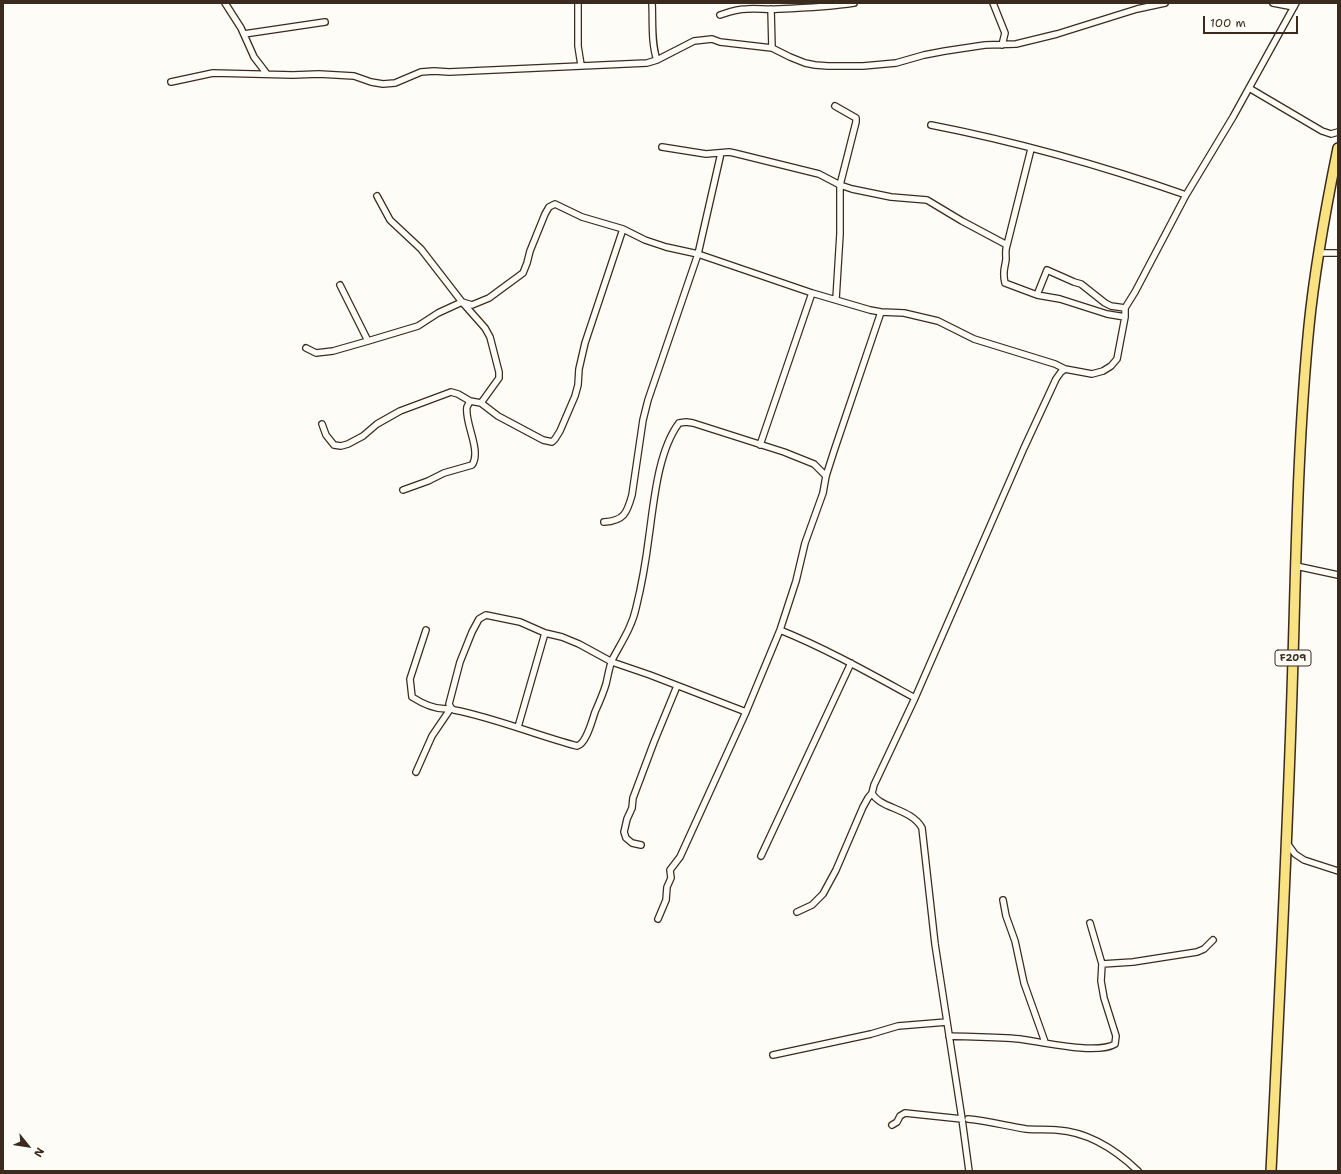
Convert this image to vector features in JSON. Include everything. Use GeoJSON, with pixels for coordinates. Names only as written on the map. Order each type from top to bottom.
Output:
{"type":"FeatureCollection","features":[{"type":"Feature","properties":{"kind":"main road","name":"F209"},"geometry":{"type":"LineString","coordinates":[[1272,1171],[1287,843],[1299,487],[1307,357],[1313,289],[1338,148]]}},
{"type":"Feature","properties":{"kind":"street"},"geometry":{"type":"LineString","coordinates":[[225,3],[244,34],[254,57],[267,74]]}},
{"type":"Feature","properties":{"kind":"street"},"geometry":{"type":"LineString","coordinates":[[578,3],[578,46],[581,65]]}},
{"type":"Feature","properties":{"kind":"street"},"geometry":{"type":"LineString","coordinates":[[652,3],[654,53],[657,60]]}},
{"type":"Feature","properties":{"kind":"street"},"geometry":{"type":"LineString","coordinates":[[720,15],[748,8],[771,9],[833,6],[854,3]]}},
{"type":"Feature","properties":{"kind":"street"},"geometry":{"type":"LineString","coordinates":[[993,3],[1005,33],[1002,45]]}},
{"type":"Feature","properties":{"kind":"street"},"geometry":{"type":"LineString","coordinates":[[171,82],[213,73],[293,75],[319,74],[354,76],[383,84],[395,83],[427,71],[449,72],[640,63],[657,60],[694,41],[704,39],[772,48],[790,57],[815,65],[863,66],[896,64],[924,55],[985,45],[1016,44],[1034,40],[1137,9],[1165,3]]}},
{"type":"Feature","properties":{"kind":"street"},"geometry":{"type":"LineString","coordinates":[[306,348],[316,353],[333,351],[403,332],[418,326],[444,310],[462,302],[472,305],[489,298],[523,273],[545,214],[552,205],[555,204],[582,217],[623,229],[645,240],[666,247],[698,254],[812,293],[881,312],[904,313],[938,321],[974,339],[1055,364],[1065,369],[1092,374],[1103,371],[1111,366],[1117,359],[1125,317],[1125,308],[1186,196],[1233,117],[1295,5],[1273,3]]}},
{"type":"Feature","properties":{"kind":"street"},"geometry":{"type":"LineString","coordinates":[[771,9],[772,48]]}},
{"type":"Feature","properties":{"kind":"street"},"geometry":{"type":"LineString","coordinates":[[244,34],[325,22]]}},
{"type":"Feature","properties":{"kind":"street"},"geometry":{"type":"LineString","coordinates":[[1248,88],[1322,131],[1331,134],[1338,132]]}},
{"type":"Feature","properties":{"kind":"street"},"geometry":{"type":"LineString","coordinates":[[835,106],[856,118],[840,185],[840,234],[836,299]]}},
{"type":"Feature","properties":{"kind":"street"},"geometry":{"type":"LineString","coordinates":[[931,125],[983,135],[1125,174],[1186,196]]}},
{"type":"Feature","properties":{"kind":"street"},"geometry":{"type":"LineString","coordinates":[[662,147],[706,154],[734,153],[819,174],[840,185],[891,197],[927,200],[1007,245]]}},
{"type":"Feature","properties":{"kind":"street"},"geometry":{"type":"LineString","coordinates":[[1031,148],[1007,245],[1003,274],[1005,283],[1037,294],[1060,299],[1107,314],[1125,317]]}},
{"type":"Feature","properties":{"kind":"street"},"geometry":{"type":"LineString","coordinates":[[604,522],[615,522],[620,518],[627,510],[632,495],[648,400],[698,254],[721,153]]}},
{"type":"Feature","properties":{"kind":"street"},"geometry":{"type":"LineString","coordinates":[[377,196],[390,220],[420,249],[462,302],[486,328],[490,337],[499,372],[499,378],[481,403]]}},
{"type":"Feature","properties":{"kind":"street"},"geometry":{"type":"LineString","coordinates":[[322,424],[326,434],[334,445],[341,446],[362,436],[377,424],[400,411],[451,392],[470,401],[481,403],[498,416],[543,440],[552,442],[555,439],[575,396],[578,385],[581,357],[585,343],[623,229]]}},
{"type":"Feature","properties":{"kind":"street"},"geometry":{"type":"LineString","coordinates":[[1319,252],[1338,252]]}},
{"type":"Feature","properties":{"kind":"street"},"geometry":{"type":"LineString","coordinates":[[1037,294],[1047,270],[1081,284],[1111,306],[1125,308]]}},
{"type":"Feature","properties":{"kind":"street"},"geometry":{"type":"LineString","coordinates":[[340,285],[368,341]]}},
{"type":"Feature","properties":{"kind":"street"},"geometry":{"type":"LineString","coordinates":[[760,445],[812,293]]}},
{"type":"Feature","properties":{"kind":"street"},"geometry":{"type":"LineString","coordinates":[[658,919],[666,900],[671,878],[670,870],[680,857],[746,712],[780,630],[796,581],[805,543],[823,493],[826,476],[881,312]]}},
{"type":"Feature","properties":{"kind":"street"},"geometry":{"type":"LineString","coordinates":[[796,912],[812,905],[823,894],[836,870],[863,807],[872,793],[874,785],[915,698],[1024,448],[1056,379],[1065,369]]}},
{"type":"Feature","properties":{"kind":"street"},"geometry":{"type":"LineString","coordinates":[[403,490],[428,481],[444,473],[472,465],[474,462],[474,443],[467,417],[467,408],[470,401]]}},
{"type":"Feature","properties":{"kind":"street"},"geometry":{"type":"LineString","coordinates":[[426,630],[410,679],[412,697],[442,710],[450,708],[518,727],[557,741],[577,746],[580,745],[590,726],[606,686],[612,662],[636,610],[642,584],[654,491],[672,431],[679,423],[686,422],[760,445],[814,464],[826,476]]}},
{"type":"Feature","properties":{"kind":"street"},"geometry":{"type":"LineString","coordinates":[[1296,566],[1338,575]]}},
{"type":"Feature","properties":{"kind":"street"},"geometry":{"type":"LineString","coordinates":[[416,772],[432,736],[450,708],[449,704],[460,662],[472,632],[479,619],[486,615],[520,622],[545,633],[562,637],[579,644],[612,662],[746,712]]}},
{"type":"Feature","properties":{"kind":"street"},"geometry":{"type":"LineString","coordinates":[[780,630],[807,640],[915,698]]}},
{"type":"Feature","properties":{"kind":"street"},"geometry":{"type":"LineString","coordinates":[[518,727],[545,633]]}},
{"type":"Feature","properties":{"kind":"street"},"geometry":{"type":"LineString","coordinates":[[761,856],[851,663]]}},
{"type":"Feature","properties":{"kind":"street"},"geometry":{"type":"LineString","coordinates":[[641,845],[632,843],[626,838],[624,832],[627,819],[632,808],[633,798],[677,686]]}},
{"type":"Feature","properties":{"kind":"street"},"geometry":{"type":"LineString","coordinates":[[872,793],[878,800],[911,816],[918,821],[922,828],[935,944],[969,1171]]}},
{"type":"Feature","properties":{"kind":"street"},"geometry":{"type":"LineString","coordinates":[[1287,843],[1295,854],[1304,860],[1338,871]]}},
{"type":"Feature","properties":{"kind":"street"},"geometry":{"type":"LineString","coordinates":[[1003,900],[1006,916],[1015,941],[1024,983],[1045,1042]]}},
{"type":"Feature","properties":{"kind":"street"},"geometry":{"type":"LineString","coordinates":[[949,1036],[1019,1039],[1076,1048],[1110,1047],[1114,1044],[1116,1036],[1104,998],[1101,981],[1102,964],[1090,923]]}},
{"type":"Feature","properties":{"kind":"street"},"geometry":{"type":"LineString","coordinates":[[1102,964],[1132,962],[1197,952],[1204,949],[1213,940]]}},
{"type":"Feature","properties":{"kind":"street"},"geometry":{"type":"LineString","coordinates":[[773,1054],[870,1034],[898,1026],[947,1022]]}},
{"type":"Feature","properties":{"kind":"street"},"geometry":{"type":"LineString","coordinates":[[892,1125],[905,1113],[962,1119]]}},
{"type":"Feature","properties":{"kind":"street"},"geometry":{"type":"LineString","coordinates":[[968,1119],[984,1120],[1028,1129],[1058,1130],[1079,1134],[1100,1142],[1127,1161],[1138,1171]]}}]}
